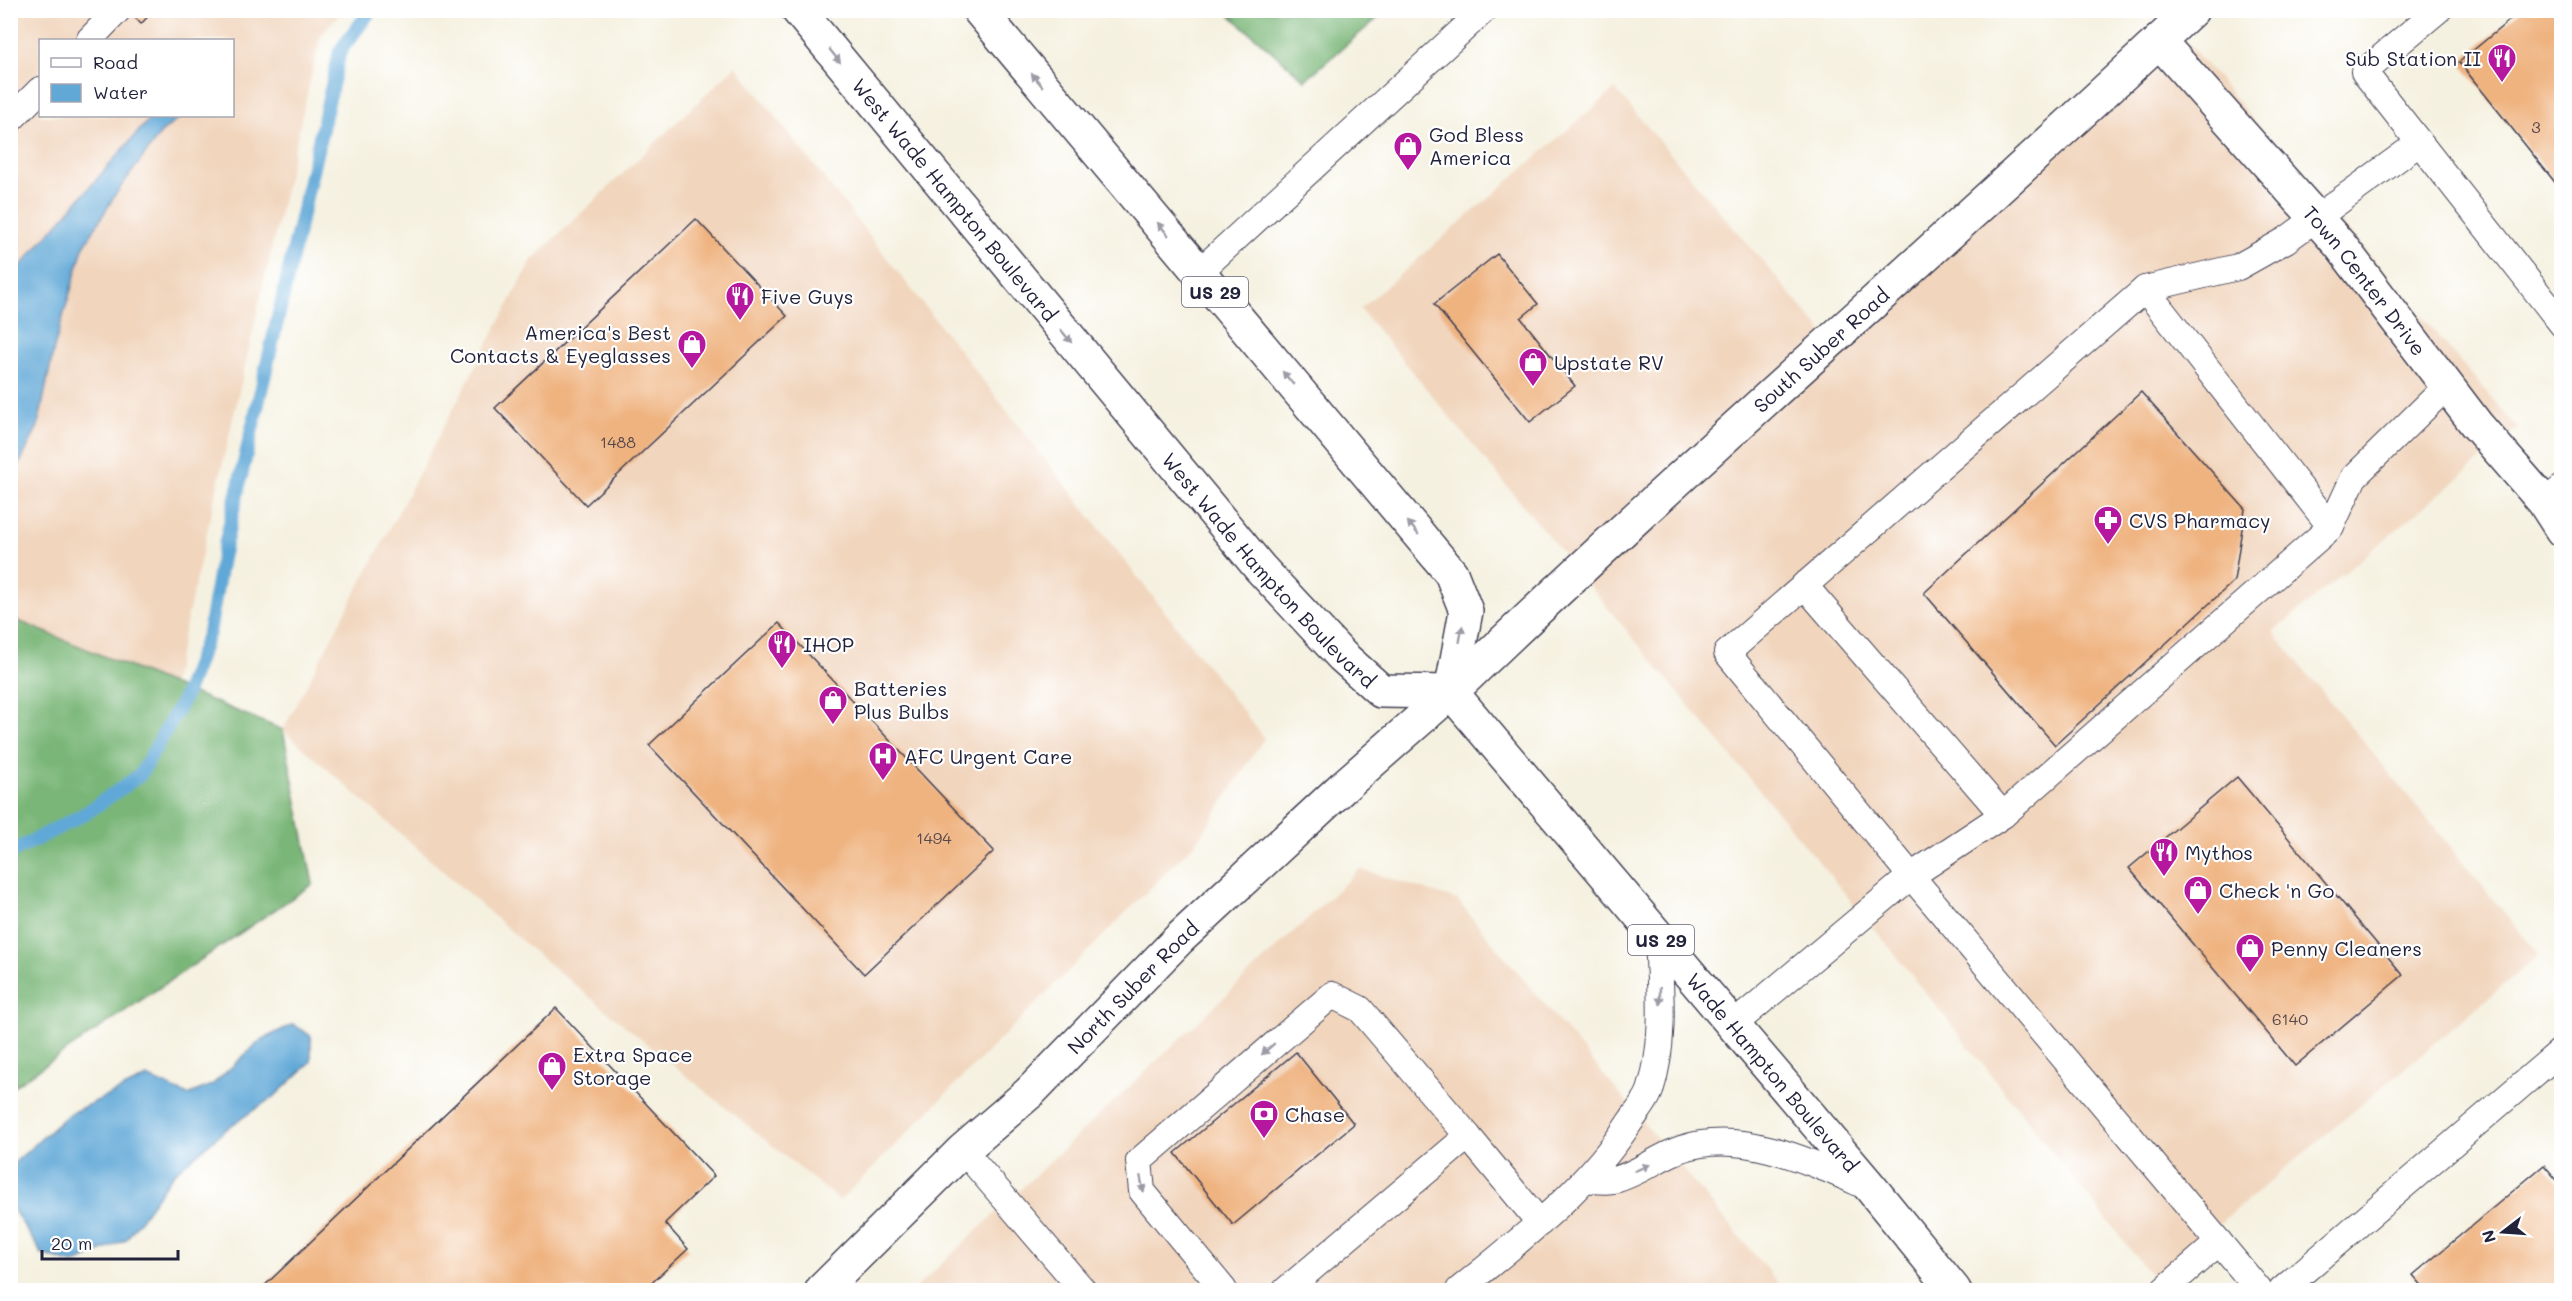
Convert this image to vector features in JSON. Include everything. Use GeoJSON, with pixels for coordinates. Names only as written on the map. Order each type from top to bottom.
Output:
{"type":"FeatureCollection","features":[{"type":"Feature","properties":{"kind":"main road","name":"West Wade Hampton Boulevard"},"geometry":{"type":"LineString","coordinates":[[798,10],[1260,568],[1342,656],[1381,691],[1451,692]]}},
{"type":"Feature","properties":{"kind":"main road","name":"US 29"},"geometry":{"type":"LineString","coordinates":[[979,10],[1451,573],[1466,611],[1451,692]]}},
{"type":"Feature","properties":{"kind":"main road","name":"South Suber Road"},"geometry":{"type":"LineString","coordinates":[[1451,692],[1565,582],[2057,138],[2192,10]]}},
{"type":"Feature","properties":{"kind":"main road","name":"Town Center Drive"},"geometry":{"type":"LineString","coordinates":[[2159,41],[2316,216],[2476,424],[2553,495],[2562,530]]}},
{"type":"Feature","properties":{"kind":"main road","name":"Wade Hampton Boulevard"},"geometry":{"type":"LineString","coordinates":[[1451,692],[1871,1188],[1954,1290]]}},
{"type":"Feature","properties":{"kind":"main road","name":"North Suber Road"},"geometry":{"type":"LineString","coordinates":[[822,1290],[963,1150],[1029,1094],[1179,939],[1342,787],[1451,692]]}},
{"type":"Feature","properties":{"kind":"lane"},"geometry":{"type":"LineString","coordinates":[[90,39],[118,10]]}},
{"type":"Feature","properties":{"kind":"lane"},"geometry":{"type":"LineString","coordinates":[[1198,272],[1484,10]]}},
{"type":"Feature","properties":{"kind":"lane"},"geometry":{"type":"LineString","coordinates":[[2438,10],[2364,72],[2562,324]]}},
{"type":"Feature","properties":{"kind":"lane"},"geometry":{"type":"LineString","coordinates":[[10,120],[39,91]]}},
{"type":"Feature","properties":{"kind":"lane"},"geometry":{"type":"LineString","coordinates":[[2259,1290],[1727,653],[2145,290],[2238,267],[2286,240],[2316,216],[2420,143]]}},
{"type":"Feature","properties":{"kind":"lane"},"geometry":{"type":"LineString","coordinates":[[2145,290],[2331,527]]}},
{"type":"Feature","properties":{"kind":"lane"},"geometry":{"type":"LineString","coordinates":[[1733,1025],[1911,876],[2003,815],[2331,527],[2354,477],[2447,386]]}},
{"type":"Feature","properties":{"kind":"lane"},"geometry":{"type":"LineString","coordinates":[[1804,585],[2003,815]]}},
{"type":"Feature","properties":{"kind":"lane"},"geometry":{"type":"LineString","coordinates":[[1459,1290],[1540,1223],[1586,1179],[1613,1148],[1649,1093],[1661,1036],[1658,937]]}},
{"type":"Feature","properties":{"kind":"lane"},"geometry":{"type":"LineString","coordinates":[[1224,1290],[1142,1191],[1139,1161],[1332,995],[1360,1009],[1540,1223]]}},
{"type":"Feature","properties":{"kind":"lane"},"geometry":{"type":"LineString","coordinates":[[2282,1290],[2562,1050]]}},
{"type":"Feature","properties":{"kind":"lane"},"geometry":{"type":"LineString","coordinates":[[1286,1290],[1467,1136]]}},
{"type":"Feature","properties":{"kind":"lane"},"geometry":{"type":"LineString","coordinates":[[1586,1179],[1613,1180],[1649,1166],[1682,1149],[1722,1142],[1764,1148],[1806,1161],[1871,1188]]}},
{"type":"Feature","properties":{"kind":"lane"},"geometry":{"type":"LineString","coordinates":[[963,1150],[1083,1290]]}},
{"type":"Feature","properties":{"kind":"lane"},"geometry":{"type":"LineString","coordinates":[[2164,1290],[2218,1242]]}},
{"type":"Feature","properties":{"kind":"shaded area"},"geometry":{"type":"Polygon","coordinates":[[[10,11],[342,11],[320,37],[172,685],[11,618],[10,11]]]}},
{"type":"Feature","properties":{"kind":"shaded area"},"geometry":{"type":"Polygon","coordinates":[[[2180,34],[2518,429],[2273,632],[2539,955],[2154,1279],[1886,943],[1360,309],[1615,89],[1828,338],[2180,34]]]}},
{"type":"Feature","properties":{"kind":"shaded area"},"geometry":{"type":"Polygon","coordinates":[[[736,66],[1264,738],[1199,839],[840,1201],[532,950],[283,730],[532,260],[736,66]]]}},
{"type":"Feature","properties":{"kind":"shaded area"},"geometry":{"type":"Polygon","coordinates":[[[1360,869],[1457,900],[1784,1290],[914,1290],[1360,869]]]}},
{"type":"Feature","properties":{"kind":"green space"},"geometry":{"type":"Polygon","coordinates":[[[1225,11],[1386,11],[1305,80],[1225,11]]]}},
{"type":"Feature","properties":{"kind":"green space"},"geometry":{"type":"Polygon","coordinates":[[[11,618],[283,730],[313,884],[11,1088],[11,618]]]}},
{"type":"Feature","properties":{"kind":"water"},"geometry":{"type":"Polygon","coordinates":[[[151,117],[180,117],[160,134],[115,195],[83,248],[54,348],[38,426],[20,463],[11,469],[11,277],[151,117]]]}},
{"type":"Feature","properties":{"kind":"water"},"geometry":{"type":"Polygon","coordinates":[[[293,1024],[311,1036],[311,1062],[276,1095],[229,1127],[173,1174],[126,1240],[73,1264],[42,1254],[11,1206],[14,1163],[69,1114],[147,1077],[188,1095],[213,1084],[261,1040],[293,1024]]]}},
{"type":"Feature","properties":{"kind":"building"},"geometry":{"type":"Polygon","coordinates":[[[128,10],[154,10],[141,24],[128,10]]]}},
{"type":"Feature","properties":{"kind":"building"},"geometry":{"type":"Polygon","coordinates":[[[2522,10],[2556,10],[2562,18],[2562,191],[2459,62],[2522,10]]]}},
{"type":"Feature","properties":{"kind":"building"},"geometry":{"type":"Polygon","coordinates":[[[696,219],[787,316],[586,505],[495,408],[696,219]]]}},
{"type":"Feature","properties":{"kind":"building"},"geometry":{"type":"Polygon","coordinates":[[[1497,254],[1538,304],[1521,318],[1575,386],[1530,422],[1434,304],[1497,254]]]}},
{"type":"Feature","properties":{"kind":"building","name":"CVS Pharmacy"},"geometry":{"type":"Polygon","coordinates":[[[2141,392],[2245,509],[2234,581],[2055,745],[1924,593],[2141,392]]]}},
{"type":"Feature","properties":{"kind":"building"},"geometry":{"type":"Polygon","coordinates":[[[779,623],[994,851],[864,974],[649,745],[779,623]]]}},
{"type":"Feature","properties":{"kind":"building"},"geometry":{"type":"Polygon","coordinates":[[[2237,777],[2403,975],[2295,1066],[2129,868],[2237,777]]]}},
{"type":"Feature","properties":{"kind":"building","name":"Extra Space Storage"},"geometry":{"type":"Polygon","coordinates":[[[556,1008],[714,1176],[665,1223],[688,1249],[644,1290],[260,1290],[556,1008]]]}},
{"type":"Feature","properties":{"kind":"building","name":"Chase"},"geometry":{"type":"Polygon","coordinates":[[[1296,1052],[1354,1124],[1233,1225],[1175,1153],[1296,1052]]]}},
{"type":"Feature","properties":{"kind":"building"},"geometry":{"type":"Polygon","coordinates":[[[2544,1165],[2562,1186],[2562,1290],[2426,1290],[2413,1275],[2544,1165]]]}},
{"type":"Feature","properties":{"kind":"waterway"},"geometry":{"type":"LineString","coordinates":[[10,853],[86,813],[140,775],[183,700],[209,632],[222,558],[340,51],[371,10]]}},
{"type":"Feature","properties":{"kind":"place","name":"Sub Station II"},"geometry":{"type":"Point","coordinates":[2502,84]}},
{"type":"Feature","properties":{"kind":"place","name":"God Bless America"},"geometry":{"type":"Point","coordinates":[1408,172]}},
{"type":"Feature","properties":{"kind":"place","name":"Five Guys"},"geometry":{"type":"Point","coordinates":[740,322]}},
{"type":"Feature","properties":{"kind":"place","name":"America's Best Contacts & Eyeglasses"},"geometry":{"type":"Point","coordinates":[692,370]}},
{"type":"Feature","properties":{"kind":"place","name":"Upstate RV"},"geometry":{"type":"Point","coordinates":[1533,388]}},
{"type":"Feature","properties":{"kind":"place","name":"CVS Pharmacy"},"geometry":{"type":"Point","coordinates":[2108,546]}},
{"type":"Feature","properties":{"kind":"place","name":"IHOP"},"geometry":{"type":"Point","coordinates":[782,670]}},
{"type":"Feature","properties":{"kind":"place","name":"Batteries Plus Bulbs"},"geometry":{"type":"Point","coordinates":[833,726]}},
{"type":"Feature","properties":{"kind":"place","name":"AFC Urgent Care"},"geometry":{"type":"Point","coordinates":[883,782]}},
{"type":"Feature","properties":{"kind":"place","name":"Mythos"},"geometry":{"type":"Point","coordinates":[2164,878]}},
{"type":"Feature","properties":{"kind":"place","name":"Check 'n Go"},"geometry":{"type":"Point","coordinates":[2198,916]}},
{"type":"Feature","properties":{"kind":"place","name":"Penny Cleaners"},"geometry":{"type":"Point","coordinates":[2250,974]}},
{"type":"Feature","properties":{"kind":"place","name":"Extra Space Storage"},"geometry":{"type":"Point","coordinates":[552,1092]}},
{"type":"Feature","properties":{"kind":"place","name":"Chase"},"geometry":{"type":"Point","coordinates":[1264,1140]}}]}
